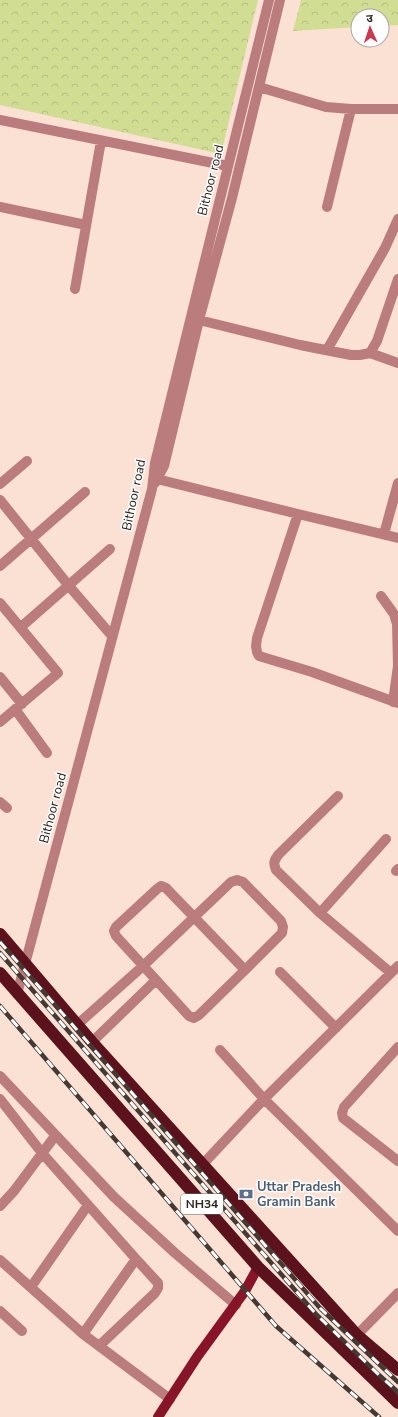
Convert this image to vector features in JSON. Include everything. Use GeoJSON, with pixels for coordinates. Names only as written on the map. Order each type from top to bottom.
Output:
{"type":"FeatureCollection","features":[{"type":"Feature","properties":{"kind":"highway","name":"NH34"},"geometry":{"type":"LineString","coordinates":[[0,934],[92,1042],[357,1335],[398,1370]]}},
{"type":"Feature","properties":{"kind":"highway","name":"NH34"},"geometry":{"type":"LineString","coordinates":[[0,973],[258,1267],[398,1403]]}},
{"type":"Feature","properties":{"kind":"main road"},"geometry":{"type":"LineString","coordinates":[[158,1417],[197,1357],[236,1304],[258,1267]]}},
{"type":"Feature","properties":{"kind":"street","name":"Bithoor road"},"geometry":{"type":"LineString","coordinates":[[17,994],[152,489],[155,463],[269,0]]}},
{"type":"Feature","properties":{"kind":"street"},"geometry":{"type":"LineString","coordinates":[[152,489],[164,466],[199,320],[232,198],[280,0]]}},
{"type":"Feature","properties":{"kind":"street"},"geometry":{"type":"LineString","coordinates":[[259,87],[326,107],[351,109],[398,109]]}},
{"type":"Feature","properties":{"kind":"street"},"geometry":{"type":"LineString","coordinates":[[326,208],[351,109]]}},
{"type":"Feature","properties":{"kind":"street"},"geometry":{"type":"LineString","coordinates":[[0,120],[228,166]]}},
{"type":"Feature","properties":{"kind":"street"},"geometry":{"type":"LineString","coordinates":[[76,289],[101,141]]}},
{"type":"Feature","properties":{"kind":"street"},"geometry":{"type":"LineString","coordinates":[[0,207],[86,225]]}},
{"type":"Feature","properties":{"kind":"street"},"geometry":{"type":"LineString","coordinates":[[327,350],[385,248],[398,219]]}},
{"type":"Feature","properties":{"kind":"street"},"geometry":{"type":"LineString","coordinates":[[370,353],[377,341],[398,279]]}},
{"type":"Feature","properties":{"kind":"street"},"geometry":{"type":"LineString","coordinates":[[199,320],[300,345],[360,355],[370,353],[398,363]]}},
{"type":"Feature","properties":{"kind":"street"},"geometry":{"type":"LineString","coordinates":[[0,484],[27,461]]}},
{"type":"Feature","properties":{"kind":"street"},"geometry":{"type":"LineString","coordinates":[[157,479],[398,538]]}},
{"type":"Feature","properties":{"kind":"street"},"geometry":{"type":"LineString","coordinates":[[384,534],[398,483]]}},
{"type":"Feature","properties":{"kind":"street"},"geometry":{"type":"LineString","coordinates":[[0,566],[86,492]]}},
{"type":"Feature","properties":{"kind":"street"},"geometry":{"type":"LineString","coordinates":[[0,500],[69,586],[112,636]]}},
{"type":"Feature","properties":{"kind":"street"},"geometry":{"type":"LineString","coordinates":[[298,514],[257,638],[257,652],[259,656],[312,672],[396,703],[398,666],[397,624],[394,614],[381,596]]}},
{"type":"Feature","properties":{"kind":"street"},"geometry":{"type":"LineString","coordinates":[[21,627],[110,549]]}},
{"type":"Feature","properties":{"kind":"street"},"geometry":{"type":"LineString","coordinates":[[0,603],[58,673],[0,722]]}},
{"type":"Feature","properties":{"kind":"street"},"geometry":{"type":"LineString","coordinates":[[0,677],[47,753]]}},
{"type":"Feature","properties":{"kind":"street"},"geometry":{"type":"LineString","coordinates":[[203,1164],[264,1099],[394,970],[320,913],[276,870],[274,862],[279,854],[338,796]]}},
{"type":"Feature","properties":{"kind":"street"},"geometry":{"type":"LineString","coordinates":[[320,913],[386,839]]}},
{"type":"Feature","properties":{"kind":"street"},"geometry":{"type":"LineString","coordinates":[[78,1024],[143,966],[193,918],[231,882],[237,880],[243,882],[281,921],[283,927],[282,932],[245,970],[199,1015],[194,1018],[189,1016],[143,966],[116,936],[114,931],[116,927],[161,886],[166,888],[193,918],[245,970]]}},
{"type":"Feature","properties":{"kind":"street"},"geometry":{"type":"LineString","coordinates":[[280,972],[336,1028]]}},
{"type":"Feature","properties":{"kind":"street"},"geometry":{"type":"LineString","coordinates":[[92,1042],[156,980]]}},
{"type":"Feature","properties":{"kind":"street"},"geometry":{"type":"LineString","coordinates":[[398,1048],[344,1108],[342,1113],[343,1118],[398,1162]]}},
{"type":"Feature","properties":{"kind":"street"},"geometry":{"type":"LineString","coordinates":[[220,1050],[264,1099],[398,1231]]}},
{"type":"Feature","properties":{"kind":"street"},"geometry":{"type":"LineString","coordinates":[[0,1076],[114,1197],[175,1253],[236,1304]]}},
{"type":"Feature","properties":{"kind":"street"},"geometry":{"type":"LineString","coordinates":[[0,1099],[42,1153],[156,1280],[159,1286],[99,1346]]}},
{"type":"Feature","properties":{"kind":"street"},"geometry":{"type":"LineString","coordinates":[[0,1206],[14,1191],[55,1136]]}},
{"type":"Feature","properties":{"kind":"street"},"geometry":{"type":"LineString","coordinates":[[31,1287],[88,1204]]}},
{"type":"Feature","properties":{"kind":"street"},"geometry":{"type":"LineString","coordinates":[[84,1334],[136,1259]]}},
{"type":"Feature","properties":{"kind":"street"},"geometry":{"type":"LineString","coordinates":[[0,1260],[84,1334],[170,1399]]}},
{"type":"Feature","properties":{"kind":"street"},"geometry":{"type":"LineString","coordinates":[[357,1335],[398,1293]]}},
{"type":"Feature","properties":{"kind":"street"},"geometry":{"type":"LineString","coordinates":[[1,1313],[22,1331]]}},
{"type":"Feature","properties":{"kind":"green space"},"geometry":{"type":"Polygon","coordinates":[[[0,0],[258,0],[221,154],[0,105],[0,0]]]}},
{"type":"Feature","properties":{"kind":"green space"},"geometry":{"type":"Polygon","coordinates":[[[301,0],[398,0],[398,25],[390,26],[390,8],[350,8],[350,27],[293,31],[301,0]]]}},
{"type":"Feature","properties":{"kind":"railway"},"geometry":{"type":"LineString","coordinates":[[0,942],[320,1308],[398,1382]]}},
{"type":"Feature","properties":{"kind":"railway"},"geometry":{"type":"LineString","coordinates":[[0,953],[316,1314],[398,1392]]}},
{"type":"Feature","properties":{"kind":"railway"},"geometry":{"type":"LineString","coordinates":[[0,1006],[276,1326],[379,1417]]}},
{"type":"Feature","properties":{"kind":"place","name":"Uttar Pradesh Gramin Bank"},"geometry":{"type":"Point","coordinates":[246,1194]}}]}
